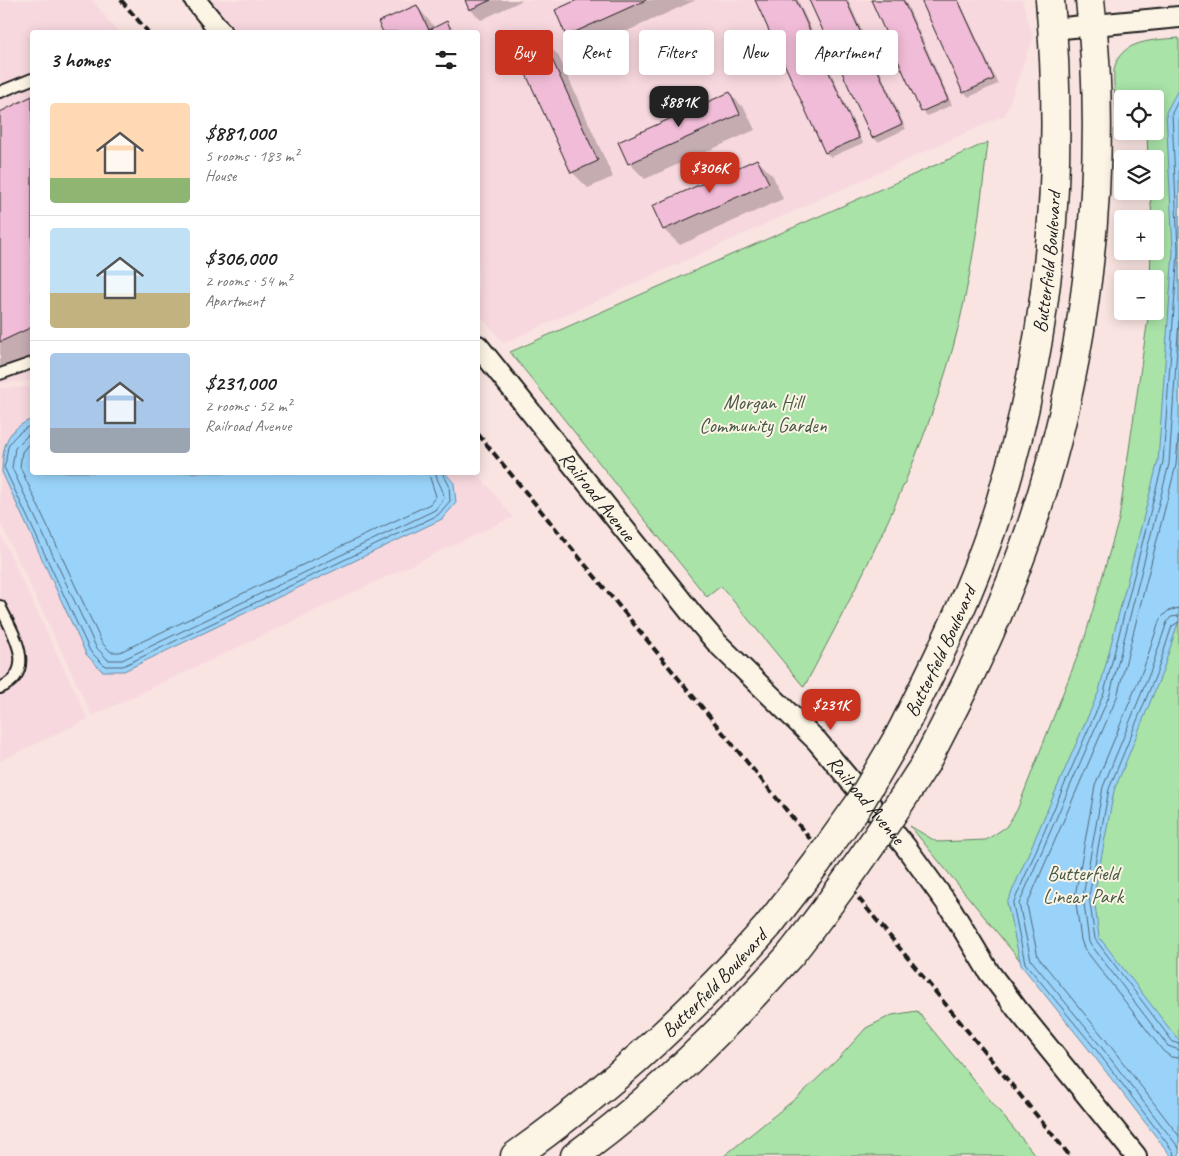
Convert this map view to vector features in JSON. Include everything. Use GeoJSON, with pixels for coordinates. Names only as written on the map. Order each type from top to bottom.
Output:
{"type":"FeatureCollection","features":[{"type":"Feature","properties":{"kind":"main road","name":"Butterfield Boulevard"},"geometry":{"type":"LineString","coordinates":[[515,1156],[583,1105],[637,1060],[724,977],[768,926],[859,804],[900,734],[941,655],[972,581],[1000,504],[1023,418],[1040,330],[1050,249],[1056,176],[1056,96],[1050,0]]}},
{"type":"Feature","properties":{"kind":"main road","name":"Butterfield Boulevard"},"geometry":{"type":"LineString","coordinates":[[575,1156],[604,1135],[698,1052],[752,998],[791,954],[841,890],[882,832],[924,764],[970,678],[1005,597],[1035,515],[1058,430],[1079,334],[1090,247],[1095,164],[1091,13]]}},
{"type":"Feature","properties":{"kind":"street"},"geometry":{"type":"LineString","coordinates":[[195,0],[219,30]]}},
{"type":"Feature","properties":{"kind":"street"},"geometry":{"type":"LineString","coordinates":[[1052,29],[1091,13],[1179,17]]}},
{"type":"Feature","properties":{"kind":"street","name":"Railroad Avenue"},"geometry":{"type":"LineString","coordinates":[[480,349],[692,614],[717,643],[817,741],[905,846],[951,909],[989,972],[1136,1156]]}},
{"type":"Feature","properties":{"kind":"lane"},"geometry":{"type":"LineString","coordinates":[[0,92],[30,80]]}},
{"type":"Feature","properties":{"kind":"lane"},"geometry":{"type":"LineString","coordinates":[[0,374],[30,364]]}},
{"type":"Feature","properties":{"kind":"lane"},"geometry":{"type":"LineString","coordinates":[[0,606],[21,652],[20,668],[6,686],[0,688]]}},
{"type":"Feature","properties":{"kind":"shaded area"},"geometry":{"type":"Polygon","coordinates":[[[0,0],[92,0],[116,30],[30,30],[30,381],[0,383],[0,0]]]}},
{"type":"Feature","properties":{"kind":"shaded area"},"geometry":{"type":"Polygon","coordinates":[[[200,0],[1022,0],[1033,37],[1005,115],[504,343],[480,315],[480,30],[227,30],[200,0]]]}},
{"type":"Feature","properties":{"kind":"shaded area"},"geometry":{"type":"Polygon","coordinates":[[[30,387],[30,475],[479,475],[513,517],[92,716],[0,522],[0,388],[30,387]]]}},
{"type":"Feature","properties":{"kind":"shaded area"},"geometry":{"type":"Polygon","coordinates":[[[0,533],[88,719],[0,761],[0,533]]]}},
{"type":"Feature","properties":{"kind":"green space","name":"Butterfield Linear Park"},"geometry":{"type":"Polygon","coordinates":[[[1179,38],[1179,1155],[910,826],[937,842],[986,840],[1006,827],[1017,810],[1085,637],[1119,519],[1148,320],[1164,320],[1164,270],[1150,270],[1151,260],[1164,260],[1164,210],[1151,210],[1151,200],[1164,200],[1164,150],[1148,150],[1147,140],[1164,140],[1164,90],[1114,90],[1114,84],[1114,70],[1117,60],[1123,52],[1140,43],[1179,38]]]}},
{"type":"Feature","properties":{"kind":"green space","name":"Morgan Hill Community Garden"},"geometry":{"type":"Polygon","coordinates":[[[988,142],[965,300],[938,395],[906,481],[887,523],[847,606],[804,687],[721,586],[707,597],[510,352],[988,142]]]}},
{"type":"Feature","properties":{"kind":"green space"},"geometry":{"type":"Polygon","coordinates":[[[917,1011],[1036,1156],[724,1156],[800,1095],[838,1059],[866,1028],[892,1015],[917,1011]]]}},
{"type":"Feature","properties":{"kind":"water"},"geometry":{"type":"Polygon","coordinates":[[[1179,88],[1179,620],[1162,673],[1114,791],[1094,896],[1099,937],[1179,1041],[1179,1156],[1171,1156],[1021,965],[1007,903],[1099,691],[1158,461],[1173,251],[1166,112],[1179,88]]]}},
{"type":"Feature","properties":{"kind":"water"},"geometry":{"type":"Polygon","coordinates":[[[30,420],[30,475],[447,475],[454,483],[456,503],[442,519],[124,671],[102,671],[86,654],[2,472],[3,454],[7,440],[23,424],[30,420]]]}},
{"type":"Feature","properties":{"kind":"building"},"geometry":{"type":"Polygon","coordinates":[[[465,0],[491,0],[469,10],[465,0]]]}},
{"type":"Feature","properties":{"kind":"building"},"geometry":{"type":"Polygon","coordinates":[[[577,0],[646,0],[579,30],[563,30],[555,10],[577,0]]]}},
{"type":"Feature","properties":{"kind":"building"},"geometry":{"type":"Polygon","coordinates":[[[755,0],[796,0],[810,30],[796,30],[796,75],[830,75],[859,138],[825,153],[786,68],[786,30],[769,30],[755,0]]]}},
{"type":"Feature","properties":{"kind":"building"},"geometry":{"type":"Polygon","coordinates":[[[809,0],[846,0],[860,30],[823,30],[809,0]]]}},
{"type":"Feature","properties":{"kind":"building"},"geometry":{"type":"Polygon","coordinates":[[[871,0],[903,0],[948,100],[921,112],[898,60],[898,30],[884,30],[871,0]]]}},
{"type":"Feature","properties":{"kind":"building"},"geometry":{"type":"Polygon","coordinates":[[[921,0],[958,0],[994,79],[963,93],[921,0]]]}},
{"type":"Feature","properties":{"kind":"building"},"geometry":{"type":"Polygon","coordinates":[[[417,5],[429,30],[382,30],[378,22],[417,5]]]}},
{"type":"Feature","properties":{"kind":"building"},"geometry":{"type":"Polygon","coordinates":[[[447,21],[451,30],[429,30],[447,21]]]}},
{"type":"Feature","properties":{"kind":"building"},"geometry":{"type":"Polygon","coordinates":[[[553,61],[598,161],[571,173],[526,75],[553,75],[553,61]]]}},
{"type":"Feature","properties":{"kind":"building"},"geometry":{"type":"Polygon","coordinates":[[[843,75],[880,75],[902,124],[872,138],[843,75]]]}},
{"type":"Feature","properties":{"kind":"building"},"geometry":{"type":"Polygon","coordinates":[[[730,92],[740,114],[628,164],[618,142],[730,92]]]}},
{"type":"Feature","properties":{"kind":"building"},"geometry":{"type":"Polygon","coordinates":[[[30,97],[30,328],[0,342],[0,112],[30,97]]]}},
{"type":"Feature","properties":{"kind":"building"},"geometry":{"type":"Polygon","coordinates":[[[757,159],[769,183],[663,230],[652,206],[757,159]]]}},
{"type":"Feature","properties":{"kind":"railway"},"geometry":{"type":"LineString","coordinates":[[121,0],[146,30]]}},
{"type":"Feature","properties":{"kind":"railway"},"geometry":{"type":"LineString","coordinates":[[480,436],[1070,1156]]}}]}
